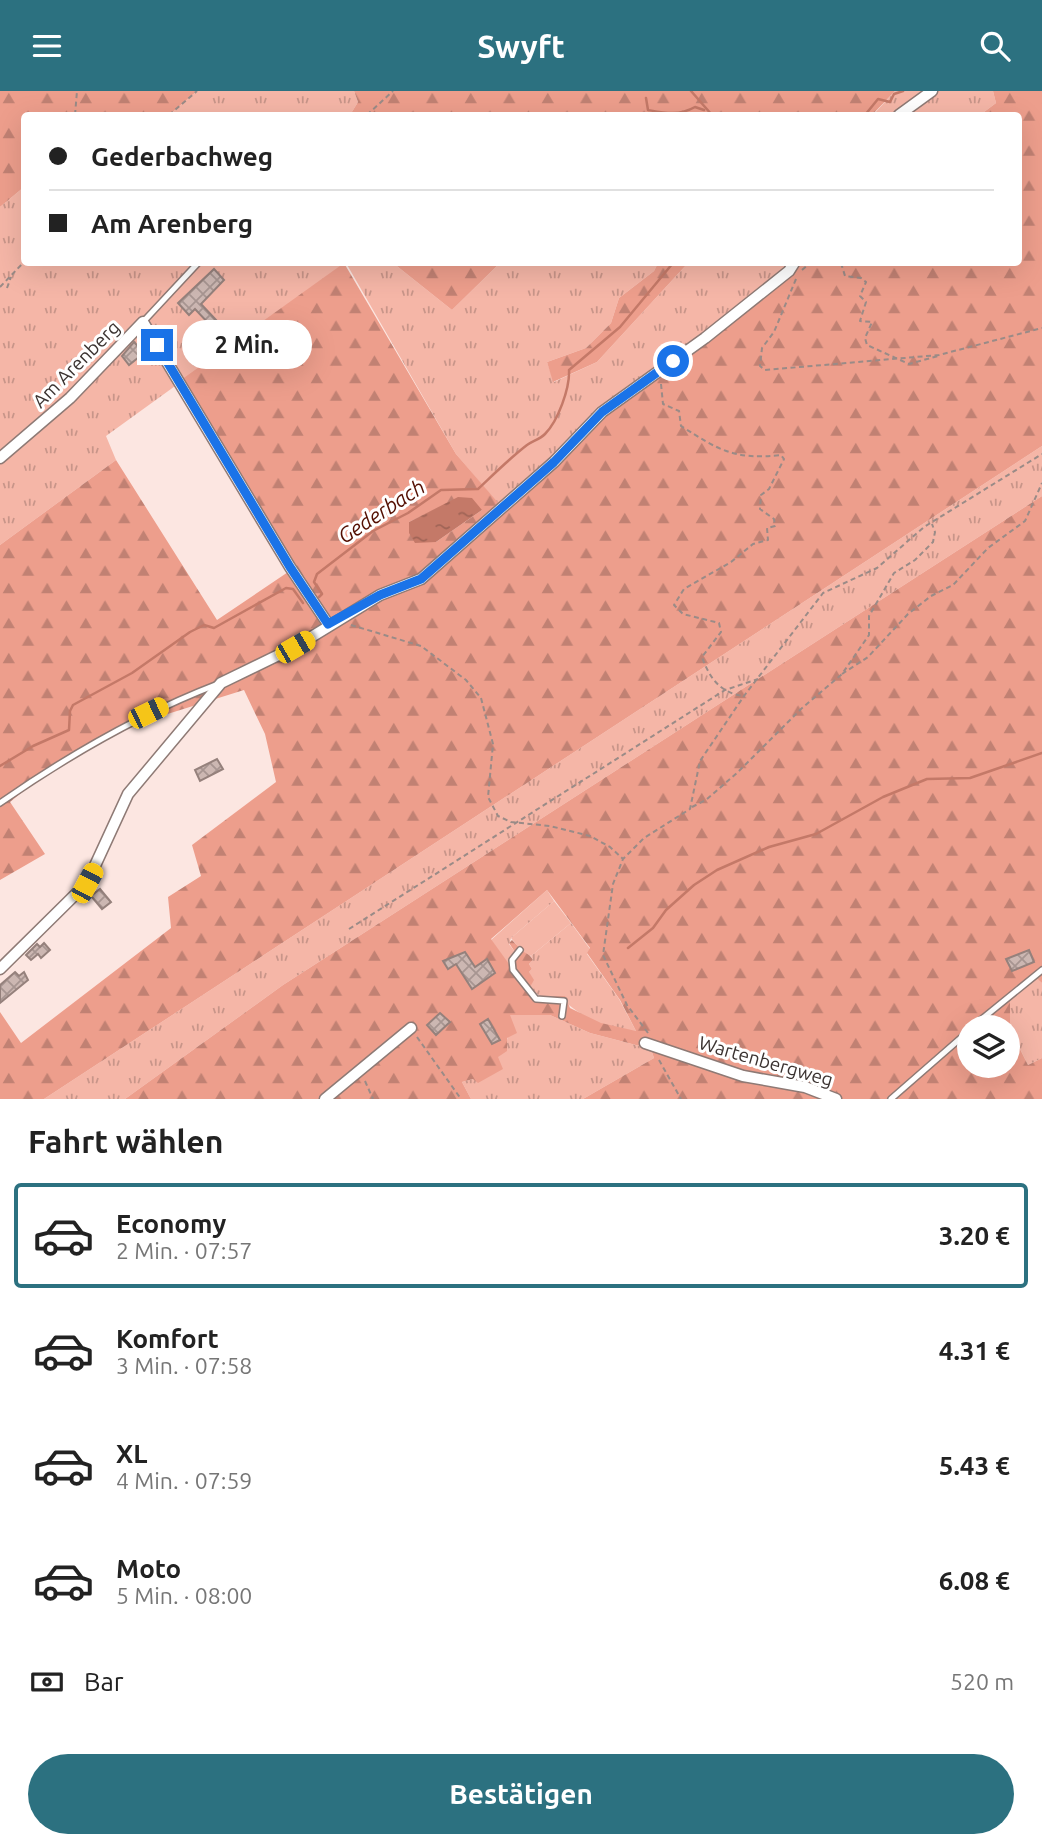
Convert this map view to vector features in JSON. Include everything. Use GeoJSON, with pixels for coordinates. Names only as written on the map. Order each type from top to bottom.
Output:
{"type":"FeatureCollection","features":[{"type":"Feature","properties":{"kind":"street"},"geometry":{"type":"LineString","coordinates":[[903,112],[932,91]]}},
{"type":"Feature","properties":{"kind":"street"},"geometry":{"type":"LineString","coordinates":[[0,969],[87,883],[128,794],[221,683],[295,647],[380,595],[421,579],[554,462],[602,412],[657,373],[792,266]]}},
{"type":"Feature","properties":{"kind":"street","name":"Am Arenberg"},"geometry":{"type":"LineString","coordinates":[[0,458],[70,398],[143,322],[290,567],[334,622]]}},
{"type":"Feature","properties":{"kind":"street"},"geometry":{"type":"LineString","coordinates":[[325,1099],[411,1028]]}},
{"type":"Feature","properties":{"kind":"street","name":"Wartenbergweg"},"geometry":{"type":"LineString","coordinates":[[649,1044],[704,1065],[743,1076],[804,1087],[836,1099]]}},
{"type":"Feature","properties":{"kind":"lane","name":"Am Arenberg"},"geometry":{"type":"LineString","coordinates":[[143,322],[195,266]]}},
{"type":"Feature","properties":{"kind":"lane"},"geometry":{"type":"LineString","coordinates":[[0,803],[125,725],[221,683]]}},
{"type":"Feature","properties":{"kind":"lane"},"geometry":{"type":"LineString","coordinates":[[520,950],[512,960],[513,969],[536,999],[564,1001],[562,1016]]}},
{"type":"Feature","properties":{"kind":"lane"},"geometry":{"type":"LineString","coordinates":[[988,1015],[1042,970]]}},
{"type":"Feature","properties":{"kind":"lane"},"geometry":{"type":"LineString","coordinates":[[891,1099],[957,1041]]}},
{"type":"Feature","properties":{"kind":"path"},"geometry":{"type":"LineString","coordinates":[[75,112],[77,91]]}},
{"type":"Feature","properties":{"kind":"path"},"geometry":{"type":"LineString","coordinates":[[172,112],[197,91]]}},
{"type":"Feature","properties":{"kind":"path"},"geometry":{"type":"LineString","coordinates":[[370,112],[393,91]]}},
{"type":"Feature","properties":{"kind":"path"},"geometry":{"type":"LineString","coordinates":[[0,287],[21,265]]}},
{"type":"Feature","properties":{"kind":"path"},"geometry":{"type":"LineString","coordinates":[[807,266],[799,274],[774,333],[762,348],[760,366],[765,370],[939,355]]}},
{"type":"Feature","properties":{"kind":"path"},"geometry":{"type":"LineString","coordinates":[[842,266],[845,277],[861,278],[866,282],[860,296],[866,302],[860,321],[872,322],[865,338],[867,345],[909,364],[1042,328]]}},
{"type":"Feature","properties":{"kind":"path"},"geometry":{"type":"LineString","coordinates":[[7,288],[10,278]]}},
{"type":"Feature","properties":{"kind":"path"},"geometry":{"type":"LineString","coordinates":[[657,373],[663,404],[679,411],[681,426],[717,450],[739,457],[780,455],[784,459],[769,489],[761,495],[760,509],[774,519],[775,526],[767,528],[768,540],[753,544],[731,562],[684,589],[674,605],[683,614],[719,623],[721,632],[702,657],[708,675],[725,690],[744,696]]}},
{"type":"Feature","properties":{"kind":"path"},"geometry":{"type":"LineString","coordinates":[[681,1099],[627,1005],[603,955],[613,884],[623,859],[644,838],[686,814],[691,807],[700,761],[744,696],[823,593],[877,568],[924,527],[1042,454]]}},
{"type":"Feature","properties":{"kind":"path"},"geometry":{"type":"LineString","coordinates":[[691,807],[706,800],[801,709],[842,674],[868,657],[908,614],[931,596],[954,585],[988,548],[1026,521],[1042,483]]}},
{"type":"Feature","properties":{"kind":"path"},"geometry":{"type":"LineString","coordinates":[[842,674],[869,635],[869,616],[894,573],[915,560],[933,542],[935,532],[932,524]]}},
{"type":"Feature","properties":{"kind":"path"},"geometry":{"type":"LineString","coordinates":[[334,622],[421,646],[466,680],[481,698],[489,721],[493,744],[488,797],[498,816],[517,823],[550,826],[590,836],[610,847],[623,859]]}},
{"type":"Feature","properties":{"kind":"path"},"geometry":{"type":"LineString","coordinates":[[349,929],[725,690],[759,679]]}},
{"type":"Feature","properties":{"kind":"path"},"geometry":{"type":"LineString","coordinates":[[411,1028],[461,1099]]}},
{"type":"Feature","properties":{"kind":"path"},"geometry":{"type":"LineString","coordinates":[[360,1069],[373,1099]]}},
{"type":"Feature","properties":{"kind":"green space"},"geometry":{"type":"Polygon","coordinates":[[[0,91],[197,91],[172,112],[21,112],[21,190],[0,207],[0,91]]]}},
{"type":"Feature","properties":{"kind":"green space"},"geometry":{"type":"Polygon","coordinates":[[[197,91],[354,91],[358,102],[352,112],[172,112],[197,91]]]}},
{"type":"Feature","properties":{"kind":"green space"},"geometry":{"type":"Polygon","coordinates":[[[354,91],[895,91],[875,112],[352,112],[358,102],[354,91]]]}},
{"type":"Feature","properties":{"kind":"green space"},"geometry":{"type":"Polygon","coordinates":[[[895,91],[993,91],[996,103],[984,112],[876,112],[895,91]]]}},
{"type":"Feature","properties":{"kind":"green space"},"geometry":{"type":"Polygon","coordinates":[[[993,91],[1042,91],[1042,446],[44,1099],[0,1099],[0,1012],[21,1043],[171,928],[168,897],[201,876],[192,845],[276,782],[265,734],[244,690],[126,727],[41,777],[10,802],[45,854],[0,880],[0,545],[116,460],[217,620],[294,568],[181,380],[340,266],[346,266],[456,454],[500,505],[599,409],[702,336],[788,266],[1022,266],[1022,112],[984,112],[996,103],[993,91]],[[442,506],[409,522],[436,542],[482,510],[442,506]]]}},
{"type":"Feature","properties":{"kind":"green space"},"geometry":{"type":"Polygon","coordinates":[[[21,190],[21,266],[341,266],[106,436],[116,460],[0,545],[0,207],[21,190]]]}},
{"type":"Feature","properties":{"kind":"green space"},"geometry":{"type":"Polygon","coordinates":[[[348,266],[397,266],[452,310],[497,266],[656,266],[654,271],[619,298],[611,323],[586,348],[547,362],[554,382],[597,362],[685,266],[788,266],[500,506],[456,454],[348,266]]]}},
{"type":"Feature","properties":{"kind":"green space"},"geometry":{"type":"Polygon","coordinates":[[[397,266],[497,266],[452,310],[397,266]]]}},
{"type":"Feature","properties":{"kind":"green space"},"geometry":{"type":"Polygon","coordinates":[[[656,266],[685,266],[597,362],[553,382],[547,362],[586,348],[611,323],[619,298],[654,271],[656,266]]]}},
{"type":"Feature","properties":{"kind":"green space"},"geometry":{"type":"Polygon","coordinates":[[[1042,446],[1042,496],[283,985],[125,1099],[44,1099],[1042,446]]]}},
{"type":"Feature","properties":{"kind":"green space"},"geometry":{"type":"Polygon","coordinates":[[[1042,496],[1042,983],[1037,978],[1010,998],[1010,1015],[957,1015],[957,1078],[1020,1078],[1020,1049],[1028,1065],[1042,1058],[1042,1099],[583,1099],[654,1058],[651,1049],[590,1033],[550,1015],[510,1015],[517,1033],[507,1038],[507,1051],[498,1057],[503,1069],[478,1083],[473,1079],[462,1082],[471,1099],[125,1099],[283,985],[1042,496]],[[547,890],[491,939],[509,964],[515,952],[509,943],[512,940],[531,957],[533,960],[529,964],[532,969],[529,972],[534,980],[530,987],[537,996],[565,996],[570,1008],[601,1023],[636,1031],[620,1000],[587,953],[590,948],[547,890]]]}},
{"type":"Feature","properties":{"kind":"green space"},"geometry":{"type":"Polygon","coordinates":[[[547,890],[554,901],[511,938],[509,944],[515,952],[509,965],[491,940],[547,890]]]}},
{"type":"Feature","properties":{"kind":"green space"},"geometry":{"type":"Polygon","coordinates":[[[554,901],[571,923],[531,956],[522,951],[511,938],[554,901]]]}},
{"type":"Feature","properties":{"kind":"green space"},"geometry":{"type":"Polygon","coordinates":[[[571,923],[590,949],[587,954],[619,999],[636,1031],[605,1025],[575,1010],[560,996],[541,997],[531,989],[531,956],[571,923]]]}},
{"type":"Feature","properties":{"kind":"green space"},"geometry":{"type":"Polygon","coordinates":[[[1038,977],[1042,983],[1042,1058],[1028,1065],[1020,1049],[1020,1015],[1010,1015],[1010,997],[1038,977]]]}},
{"type":"Feature","properties":{"kind":"green space"},"geometry":{"type":"Polygon","coordinates":[[[510,1015],[550,1015],[590,1033],[651,1049],[654,1058],[583,1099],[471,1099],[462,1082],[473,1079],[506,1049],[510,1015]]]}},
{"type":"Feature","properties":{"kind":"water"},"geometry":{"type":"Polygon","coordinates":[[[458,497],[472,498],[482,510],[436,542],[415,543],[409,533],[409,522],[458,497]]]}},
{"type":"Feature","properties":{"kind":"building"},"geometry":{"type":"Polygon","coordinates":[[[214,269],[224,280],[201,304],[216,320],[210,325],[195,309],[189,315],[178,303],[214,269]]]}},
{"type":"Feature","properties":{"kind":"building"},"geometry":{"type":"Polygon","coordinates":[[[134,342],[144,353],[129,365],[122,356],[134,342]]]}},
{"type":"Feature","properties":{"kind":"building"},"geometry":{"type":"Polygon","coordinates":[[[217,759],[223,769],[200,781],[195,770],[217,759]]]}},
{"type":"Feature","properties":{"kind":"building"},"geometry":{"type":"Polygon","coordinates":[[[100,889],[111,902],[102,909],[91,896],[100,889]]]}},
{"type":"Feature","properties":{"kind":"building"},"geometry":{"type":"Polygon","coordinates":[[[44,943],[50,950],[41,958],[38,954],[31,960],[26,955],[37,944],[40,947],[44,943]]]}},
{"type":"Feature","properties":{"kind":"building"},"geometry":{"type":"Polygon","coordinates":[[[1029,950],[1034,962],[1012,971],[1006,959],[1029,950]]]}},
{"type":"Feature","properties":{"kind":"building"},"geometry":{"type":"Polygon","coordinates":[[[465,952],[475,967],[487,959],[495,973],[472,989],[456,964],[448,969],[443,961],[465,952]]]}},
{"type":"Feature","properties":{"kind":"building"},"geometry":{"type":"Polygon","coordinates":[[[15,972],[19,976],[24,972],[28,980],[0,1003],[0,985],[15,972]]]}},
{"type":"Feature","properties":{"kind":"building"},"geometry":{"type":"Polygon","coordinates":[[[440,1013],[450,1022],[436,1035],[427,1025],[440,1013]]]}},
{"type":"Feature","properties":{"kind":"building"},"geometry":{"type":"Polygon","coordinates":[[[488,1019],[500,1040],[492,1044],[480,1024],[488,1019]]]}},
{"type":"Feature","properties":{"kind":"waterway"},"geometry":{"type":"LineString","coordinates":[[691,91],[709,112]]}},
{"type":"Feature","properties":{"kind":"waterway","name":"Gederbach"},"geometry":{"type":"LineString","coordinates":[[867,112],[878,99],[890,102],[894,94],[903,91]]}},
{"type":"Feature","properties":{"kind":"waterway"},"geometry":{"type":"LineString","coordinates":[[646,98],[648,110],[660,112]]}},
{"type":"Feature","properties":{"kind":"waterway"},"geometry":{"type":"LineString","coordinates":[[682,112],[695,107],[704,110]]}},
{"type":"Feature","properties":{"kind":"waterway","name":"Gederbach"},"geometry":{"type":"LineString","coordinates":[[319,597],[322,594],[314,582],[317,574],[373,531],[408,513],[441,490],[478,489],[527,445],[545,434],[562,404],[568,386],[569,370],[620,327],[671,266]]}},
{"type":"Feature","properties":{"kind":"waterway","name":"Gederbach"},"geometry":{"type":"LineString","coordinates":[[0,766],[33,746],[69,730],[73,705],[132,673],[190,632],[204,625],[214,628],[286,588],[293,589],[303,603]]}},
{"type":"Feature","properties":{"kind":"waterway"},"geometry":{"type":"LineString","coordinates":[[628,948],[653,928],[666,910],[694,885],[717,870],[769,847],[816,834],[883,797],[927,779],[970,778],[1042,753]]}},
{"type":"Feature","properties":{"kind":"route"},"geometry":{"type":"LineString","coordinates":[[157,345],[290,567],[328,624],[380,595],[421,579],[554,462],[602,412],[673,361]]}}]}
